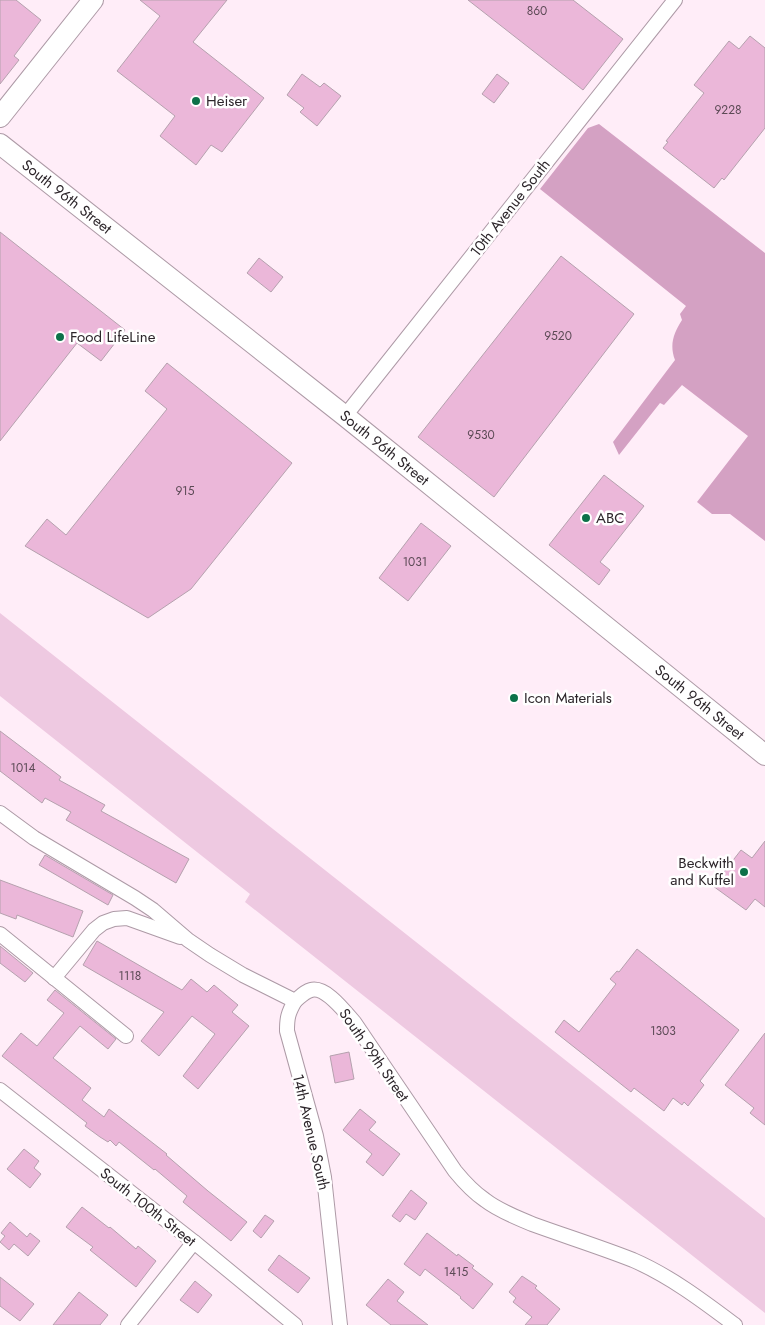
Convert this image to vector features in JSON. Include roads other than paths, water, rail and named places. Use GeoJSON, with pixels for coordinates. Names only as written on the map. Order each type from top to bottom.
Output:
{"type":"FeatureCollection","features":[{"type":"Feature","properties":{"kind":"street"},"geometry":{"type":"LineString","coordinates":[[0,117],[94,0]]}},
{"type":"Feature","properties":{"kind":"street","name":"10th Avenue South"},"geometry":{"type":"LineString","coordinates":[[345,416],[675,0]]}},
{"type":"Feature","properties":{"kind":"street","name":"South 96th Street"},"geometry":{"type":"LineString","coordinates":[[0,144],[345,416],[765,755]]}},
{"type":"Feature","properties":{"kind":"street"},"geometry":{"type":"LineString","coordinates":[[0,813],[34,838],[153,910],[188,940],[243,975],[294,1001]]}},
{"type":"Feature","properties":{"kind":"street"},"geometry":{"type":"LineString","coordinates":[[54,978],[94,930],[103,923],[114,919],[127,918],[188,940]]}},
{"type":"Feature","properties":{"kind":"street"},"geometry":{"type":"LineString","coordinates":[[0,934],[126,1036]]}},
{"type":"Feature","properties":{"kind":"street","name":"South 99th Street"},"geometry":{"type":"LineString","coordinates":[[294,1001],[313,989],[322,991],[338,1004],[354,1022],[455,1171],[469,1187],[486,1201],[504,1212],[633,1260],[685,1288],[735,1325]]}},
{"type":"Feature","properties":{"kind":"street","name":"14th Avenue South"},"geometry":{"type":"LineString","coordinates":[[294,1001],[287,1018],[287,1031],[316,1136],[324,1177],[340,1325]]}},
{"type":"Feature","properties":{"kind":"street","name":"South 100th Street"},"geometry":{"type":"LineString","coordinates":[[0,1090],[194,1242],[295,1325]]}},
{"type":"Feature","properties":{"kind":"street"},"geometry":{"type":"LineString","coordinates":[[128,1325],[194,1242]]}},
{"type":"Feature","properties":{"kind":"place","name":"Heiser"},"geometry":{"type":"Point","coordinates":[196,101]}},
{"type":"Feature","properties":{"kind":"place","name":"Food LifeLine"},"geometry":{"type":"Point","coordinates":[60,337]}},
{"type":"Feature","properties":{"kind":"place","name":"ABC"},"geometry":{"type":"Point","coordinates":[586,518]}},
{"type":"Feature","properties":{"kind":"place","name":"Icon Materials"},"geometry":{"type":"Point","coordinates":[514,698]}},
{"type":"Feature","properties":{"kind":"place","name":"Beckwith and Kuffel"},"geometry":{"type":"Point","coordinates":[744,872]}}]}
